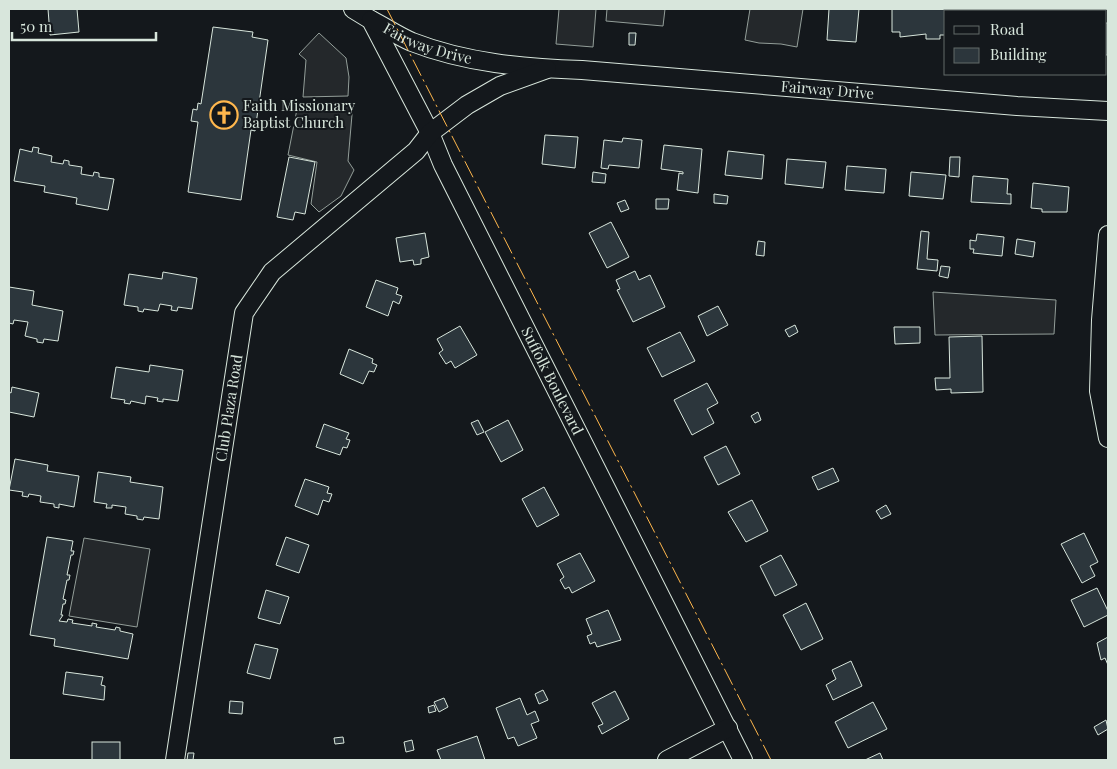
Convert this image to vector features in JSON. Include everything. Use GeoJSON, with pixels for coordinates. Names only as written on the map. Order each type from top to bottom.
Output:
{"type":"FeatureCollection","features":[{"type":"Feature","properties":{"kind":"street"},"geometry":{"type":"LineString","coordinates":[[353,9],[371,20]]}},
{"type":"Feature","properties":{"kind":"street","name":"Fairway Drive"},"geometry":{"type":"LineString","coordinates":[[371,20],[410,41],[434,50],[484,62],[547,69],[582,70],[1007,106],[1108,111]]}},
{"type":"Feature","properties":{"kind":"street","name":"Suffolk Boulevard"},"geometry":{"type":"LineString","coordinates":[[371,20],[430,133],[443,165],[743,760]]}},
{"type":"Feature","properties":{"kind":"street","name":"Fairway Drive"},"geometry":{"type":"LineString","coordinates":[[430,133],[467,105],[500,86],[547,69]]}},
{"type":"Feature","properties":{"kind":"street","name":"Club Plaza Road"},"geometry":{"type":"LineString","coordinates":[[175,760],[244,313],[272,272],[416,151],[430,133]]}},
{"type":"Feature","properties":{"kind":"street"},"geometry":{"type":"LineString","coordinates":[[1108,235],[1101,320],[1099,391],[1108,438]]}},
{"type":"Feature","properties":{"kind":"street"},"geometry":{"type":"LineString","coordinates":[[667,760],[728,728]]}},
{"type":"Feature","properties":{"kind":"shaded area"},"geometry":{"type":"Polygon","coordinates":[[[559,9],[596,9],[593,47],[556,44],[559,9]]]}},
{"type":"Feature","properties":{"kind":"shaded area"},"geometry":{"type":"Polygon","coordinates":[[[607,9],[665,9],[663,26],[606,21],[607,9]]]}},
{"type":"Feature","properties":{"kind":"shaded area"},"geometry":{"type":"Polygon","coordinates":[[[750,9],[803,9],[797,47],[745,40],[750,9]]]}},
{"type":"Feature","properties":{"kind":"shaded area"},"geometry":{"type":"Polygon","coordinates":[[[319,33],[346,58],[349,77],[348,96],[303,97],[306,60],[299,54],[319,33]]]}},
{"type":"Feature","properties":{"kind":"shaded area"},"geometry":{"type":"Polygon","coordinates":[[[353,103],[348,161],[354,170],[341,196],[319,212],[311,204],[317,162],[288,155],[298,104],[353,103]]]}},
{"type":"Feature","properties":{"kind":"shaded area"},"geometry":{"type":"Polygon","coordinates":[[[933,292],[1056,300],[1054,334],[935,335],[933,292]]]}},
{"type":"Feature","properties":{"kind":"shaded area"},"geometry":{"type":"Polygon","coordinates":[[[84,538],[150,549],[137,627],[69,616],[84,538]]]}},
{"type":"Feature","properties":{"kind":"building"},"geometry":{"type":"Polygon","coordinates":[[[48,9],[77,9],[79,32],[50,35],[48,9]]]}},
{"type":"Feature","properties":{"kind":"building"},"geometry":{"type":"Polygon","coordinates":[[[829,9],[859,9],[856,42],[827,40],[829,9]]]}},
{"type":"Feature","properties":{"kind":"building"},"geometry":{"type":"Polygon","coordinates":[[[892,9],[949,9],[944,10],[944,35],[940,35],[940,39],[926,39],[926,34],[900,37],[900,32],[892,32],[892,9]]]}},
{"type":"Feature","properties":{"kind":"building"},"geometry":{"type":"Polygon","coordinates":[[[1107,23],[1108,23],[1107,55],[1107,23]]]}},
{"type":"Feature","properties":{"kind":"building","name":"Faith Missionary Baptist Church"},"geometry":{"type":"Polygon","coordinates":[[[213,27],[253,32],[252,37],[268,40],[255,131],[251,130],[241,200],[188,192],[198,122],[191,121],[193,109],[197,110],[198,103],[201,104],[213,27]]]}},
{"type":"Feature","properties":{"kind":"building"},"geometry":{"type":"Polygon","coordinates":[[[629,33],[636,33],[635,45],[629,45],[629,33]]]}},
{"type":"Feature","properties":{"kind":"building"},"geometry":{"type":"Polygon","coordinates":[[[545,135],[578,137],[575,168],[542,164],[545,135]]]}},
{"type":"Feature","properties":{"kind":"building"},"geometry":{"type":"Polygon","coordinates":[[[623,138],[642,140],[639,168],[609,165],[608,169],[601,168],[604,140],[622,142],[623,138]]]}},
{"type":"Feature","properties":{"kind":"building"},"geometry":{"type":"Polygon","coordinates":[[[664,145],[702,149],[698,193],[677,190],[679,173],[683,174],[683,172],[661,169],[664,145]]]}},
{"type":"Feature","properties":{"kind":"building"},"geometry":{"type":"Polygon","coordinates":[[[33,147],[39,148],[38,153],[52,156],[51,162],[63,164],[64,160],[69,161],[69,165],[82,167],[81,174],[93,176],[94,172],[99,173],[99,177],[114,179],[108,210],[76,204],[77,198],[44,192],[45,186],[14,181],[20,149],[32,152],[33,147]]]}},
{"type":"Feature","properties":{"kind":"building"},"geometry":{"type":"Polygon","coordinates":[[[728,151],[764,155],[762,179],[725,175],[728,151]]]}},
{"type":"Feature","properties":{"kind":"building"},"geometry":{"type":"Polygon","coordinates":[[[289,157],[315,162],[305,214],[295,212],[293,220],[277,217],[289,157]]]}},
{"type":"Feature","properties":{"kind":"building"},"geometry":{"type":"Polygon","coordinates":[[[950,157],[960,157],[959,177],[949,176],[950,157]]]}},
{"type":"Feature","properties":{"kind":"building"},"geometry":{"type":"Polygon","coordinates":[[[787,159],[826,162],[823,188],[785,184],[787,159]]]}},
{"type":"Feature","properties":{"kind":"building"},"geometry":{"type":"Polygon","coordinates":[[[847,166],[886,169],[884,193],[845,190],[847,166]]]}},
{"type":"Feature","properties":{"kind":"building"},"geometry":{"type":"Polygon","coordinates":[[[593,172],[606,174],[605,183],[592,182],[593,172]]]}},
{"type":"Feature","properties":{"kind":"building"},"geometry":{"type":"Polygon","coordinates":[[[911,172],[946,175],[943,199],[909,196],[911,172]]]}},
{"type":"Feature","properties":{"kind":"building"},"geometry":{"type":"Polygon","coordinates":[[[973,176],[1008,179],[1007,194],[1011,194],[1011,204],[971,202],[973,176]]]}},
{"type":"Feature","properties":{"kind":"building"},"geometry":{"type":"Polygon","coordinates":[[[1033,183],[1069,187],[1067,212],[1042,212],[1042,209],[1031,208],[1033,183]]]}},
{"type":"Feature","properties":{"kind":"building"},"geometry":{"type":"Polygon","coordinates":[[[714,194],[728,196],[727,204],[714,203],[714,194]]]}},
{"type":"Feature","properties":{"kind":"building"},"geometry":{"type":"Polygon","coordinates":[[[656,199],[669,199],[668,209],[656,209],[656,199]]]}},
{"type":"Feature","properties":{"kind":"building"},"geometry":{"type":"Polygon","coordinates":[[[625,200],[629,209],[621,212],[617,203],[625,200]]]}},
{"type":"Feature","properties":{"kind":"building"},"geometry":{"type":"Polygon","coordinates":[[[611,222],[629,257],[607,268],[589,233],[611,222]]]}},
{"type":"Feature","properties":{"kind":"building"},"geometry":{"type":"Polygon","coordinates":[[[921,231],[929,232],[927,259],[938,260],[937,271],[917,269],[921,231]]]}},
{"type":"Feature","properties":{"kind":"building"},"geometry":{"type":"Polygon","coordinates":[[[425,233],[429,257],[421,259],[421,264],[414,265],[413,260],[400,262],[396,238],[425,233]]]}},
{"type":"Feature","properties":{"kind":"building"},"geometry":{"type":"Polygon","coordinates":[[[977,234],[1004,237],[1002,256],[973,253],[974,249],[970,249],[970,240],[976,241],[977,234]]]}},
{"type":"Feature","properties":{"kind":"building"},"geometry":{"type":"Polygon","coordinates":[[[1017,239],[1035,242],[1033,257],[1015,254],[1017,239]]]}},
{"type":"Feature","properties":{"kind":"building"},"geometry":{"type":"Polygon","coordinates":[[[758,241],[765,242],[764,256],[756,255],[758,241]]]}},
{"type":"Feature","properties":{"kind":"building"},"geometry":{"type":"Polygon","coordinates":[[[941,266],[950,267],[948,278],[939,276],[941,266]]]}},
{"type":"Feature","properties":{"kind":"building"},"geometry":{"type":"Polygon","coordinates":[[[635,271],[639,280],[650,275],[665,307],[633,322],[617,290],[620,289],[616,280],[635,271]]]}},
{"type":"Feature","properties":{"kind":"building"},"geometry":{"type":"Polygon","coordinates":[[[163,272],[197,278],[192,309],[178,307],[177,311],[171,310],[172,306],[160,304],[158,311],[144,309],[143,312],[138,311],[138,307],[124,305],[129,274],[162,279],[163,272]]]}},
{"type":"Feature","properties":{"kind":"building"},"geometry":{"type":"Polygon","coordinates":[[[376,280],[398,288],[396,294],[402,296],[399,304],[393,301],[388,316],[366,307],[376,280]]]}},
{"type":"Feature","properties":{"kind":"building"},"geometry":{"type":"Polygon","coordinates":[[[9,287],[34,291],[32,305],[63,311],[58,341],[44,339],[43,343],[37,342],[37,339],[25,336],[28,322],[14,320],[13,324],[9,323],[9,287]]]}},
{"type":"Feature","properties":{"kind":"building"},"geometry":{"type":"Polygon","coordinates":[[[718,306],[728,325],[707,336],[698,316],[718,306]]]}},
{"type":"Feature","properties":{"kind":"building"},"geometry":{"type":"Polygon","coordinates":[[[795,325],[798,332],[789,337],[785,330],[795,325]]]}},
{"type":"Feature","properties":{"kind":"building"},"geometry":{"type":"Polygon","coordinates":[[[460,326],[477,355],[455,368],[451,361],[446,364],[439,353],[443,350],[437,339],[460,326]]]}},
{"type":"Feature","properties":{"kind":"building"},"geometry":{"type":"Polygon","coordinates":[[[894,327],[920,327],[920,343],[895,344],[894,327]]]}},
{"type":"Feature","properties":{"kind":"building"},"geometry":{"type":"Polygon","coordinates":[[[680,332],[695,361],[662,377],[647,348],[680,332]]]}},
{"type":"Feature","properties":{"kind":"building"},"geometry":{"type":"Polygon","coordinates":[[[982,336],[983,392],[951,393],[951,389],[936,390],[935,378],[950,378],[949,337],[982,336]]]}},
{"type":"Feature","properties":{"kind":"building"},"geometry":{"type":"Polygon","coordinates":[[[349,349],[373,359],[372,363],[377,365],[374,372],[369,371],[363,384],[340,374],[349,349]]]}},
{"type":"Feature","properties":{"kind":"building"},"geometry":{"type":"Polygon","coordinates":[[[150,365],[183,370],[178,401],[163,399],[163,402],[157,401],[158,398],[146,396],[145,404],[131,401],[130,404],[124,403],[125,400],[111,398],[116,367],[149,372],[150,365]]]}},
{"type":"Feature","properties":{"kind":"building"},"geometry":{"type":"Polygon","coordinates":[[[707,383],[718,403],[707,409],[714,423],[692,435],[674,400],[707,383]]]}},
{"type":"Feature","properties":{"kind":"building"},"geometry":{"type":"Polygon","coordinates":[[[12,387],[39,393],[34,417],[9,412],[9,392],[11,393],[12,387]]]}},
{"type":"Feature","properties":{"kind":"building"},"geometry":{"type":"Polygon","coordinates":[[[758,412],[761,420],[755,423],[751,416],[758,412]]]}},
{"type":"Feature","properties":{"kind":"building"},"geometry":{"type":"Polygon","coordinates":[[[478,420],[484,432],[477,435],[471,423],[478,420]]]}},
{"type":"Feature","properties":{"kind":"building"},"geometry":{"type":"Polygon","coordinates":[[[508,420],[523,450],[501,462],[485,432],[508,420]]]}},
{"type":"Feature","properties":{"kind":"building"},"geometry":{"type":"Polygon","coordinates":[[[324,424],[349,433],[346,439],[350,440],[347,448],[343,447],[340,455],[316,447],[324,424]]]}},
{"type":"Feature","properties":{"kind":"building"},"geometry":{"type":"Polygon","coordinates":[[[726,446],[740,474],[718,485],[704,457],[726,446]]]}},
{"type":"Feature","properties":{"kind":"building"},"geometry":{"type":"Polygon","coordinates":[[[15,459],[48,465],[47,471],[79,476],[74,507],[59,504],[59,508],[54,507],[54,504],[40,502],[41,496],[29,494],[28,497],[22,496],[23,492],[9,490],[15,459]]]}},
{"type":"Feature","properties":{"kind":"building"},"geometry":{"type":"Polygon","coordinates":[[[833,468],[839,481],[818,490],[812,477],[833,468]]]}},
{"type":"Feature","properties":{"kind":"building"},"geometry":{"type":"Polygon","coordinates":[[[98,472],[131,477],[130,482],[163,487],[159,519],[144,517],[143,520],[137,519],[137,516],[125,514],[126,507],[112,505],[112,508],[106,508],[107,504],[94,502],[98,472]]]}},
{"type":"Feature","properties":{"kind":"building"},"geometry":{"type":"Polygon","coordinates":[[[305,479],[329,487],[327,493],[332,494],[329,502],[323,500],[318,515],[295,506],[305,479]]]}},
{"type":"Feature","properties":{"kind":"building"},"geometry":{"type":"Polygon","coordinates":[[[544,487],[559,515],[537,527],[522,499],[544,487]]]}},
{"type":"Feature","properties":{"kind":"building"},"geometry":{"type":"Polygon","coordinates":[[[752,500],[768,531],[746,542],[728,512],[752,500]]]}},
{"type":"Feature","properties":{"kind":"building"},"geometry":{"type":"Polygon","coordinates":[[[886,505],[891,514],[881,519],[876,511],[886,505]]]}},
{"type":"Feature","properties":{"kind":"building"},"geometry":{"type":"Polygon","coordinates":[[[1084,533],[1098,562],[1090,566],[1095,576],[1082,583],[1061,544],[1084,533]]]}},
{"type":"Feature","properties":{"kind":"building"},"geometry":{"type":"Polygon","coordinates":[[[47,537],[73,541],[71,551],[74,551],[73,555],[71,555],[67,575],[70,575],[63,599],[66,600],[65,604],[63,604],[61,615],[63,615],[59,621],[67,622],[68,619],[73,620],[72,623],[92,626],[92,623],[97,624],[96,627],[115,630],[116,627],[120,628],[120,631],[133,634],[128,659],[54,646],[55,639],[30,635],[47,537]]]}},
{"type":"Feature","properties":{"kind":"building"},"geometry":{"type":"Polygon","coordinates":[[[286,537],[309,545],[299,573],[276,565],[286,537]]]}},
{"type":"Feature","properties":{"kind":"building"},"geometry":{"type":"Polygon","coordinates":[[[580,553],[595,581],[572,593],[569,587],[565,589],[560,580],[564,577],[557,564],[580,553]]]}},
{"type":"Feature","properties":{"kind":"building"},"geometry":{"type":"Polygon","coordinates":[[[781,555],[797,585],[775,596],[760,566],[781,555]]]}},
{"type":"Feature","properties":{"kind":"building"},"geometry":{"type":"Polygon","coordinates":[[[1097,588],[1108,611],[1108,615],[1084,627],[1071,600],[1097,588]]]}},
{"type":"Feature","properties":{"kind":"building"},"geometry":{"type":"Polygon","coordinates":[[[266,590],[289,597],[280,624],[258,618],[266,590]]]}},
{"type":"Feature","properties":{"kind":"building"},"geometry":{"type":"Polygon","coordinates":[[[806,603],[823,639],[801,650],[783,615],[806,603]]]}},
{"type":"Feature","properties":{"kind":"building"},"geometry":{"type":"Polygon","coordinates":[[[608,610],[621,640],[597,647],[595,642],[590,644],[587,636],[592,634],[586,619],[608,610]]]}},
{"type":"Feature","properties":{"kind":"building"},"geometry":{"type":"Polygon","coordinates":[[[1108,637],[1108,665],[1105,658],[1101,660],[1097,643],[1108,637]]]}},
{"type":"Feature","properties":{"kind":"building"},"geometry":{"type":"Polygon","coordinates":[[[255,644],[278,649],[270,679],[247,673],[255,644]]]}},
{"type":"Feature","properties":{"kind":"building"},"geometry":{"type":"Polygon","coordinates":[[[851,661],[862,686],[833,700],[826,685],[836,679],[832,670],[851,661]]]}},
{"type":"Feature","properties":{"kind":"building"},"geometry":{"type":"Polygon","coordinates":[[[66,672],[103,677],[101,685],[105,686],[104,700],[63,694],[66,672]]]}},
{"type":"Feature","properties":{"kind":"building"},"geometry":{"type":"Polygon","coordinates":[[[543,690],[548,700],[539,704],[535,694],[543,690]]]}},
{"type":"Feature","properties":{"kind":"building"},"geometry":{"type":"Polygon","coordinates":[[[615,691],[629,719],[602,734],[598,726],[603,724],[592,703],[615,691]]]}},
{"type":"Feature","properties":{"kind":"building"},"geometry":{"type":"Polygon","coordinates":[[[444,698],[448,707],[439,712],[434,702],[444,698]]]}},
{"type":"Feature","properties":{"kind":"building"},"geometry":{"type":"Polygon","coordinates":[[[520,698],[527,715],[535,711],[539,721],[531,724],[537,738],[518,746],[514,737],[508,739],[496,708],[520,698]]]}},
{"type":"Feature","properties":{"kind":"building"},"geometry":{"type":"Polygon","coordinates":[[[230,701],[243,702],[242,714],[229,713],[230,701]]]}},
{"type":"Feature","properties":{"kind":"building"},"geometry":{"type":"Polygon","coordinates":[[[873,702],[887,729],[848,748],[835,722],[873,702]]]}},
{"type":"Feature","properties":{"kind":"building"},"geometry":{"type":"Polygon","coordinates":[[[434,705],[436,711],[429,713],[428,707],[434,705]]]}},
{"type":"Feature","properties":{"kind":"building"},"geometry":{"type":"Polygon","coordinates":[[[1106,720],[1108,729],[1098,735],[1094,727],[1106,720]]]}},
{"type":"Feature","properties":{"kind":"building"},"geometry":{"type":"Polygon","coordinates":[[[477,736],[485,760],[441,760],[437,750],[477,736]]]}},
{"type":"Feature","properties":{"kind":"building"},"geometry":{"type":"Polygon","coordinates":[[[343,737],[344,743],[335,744],[334,738],[343,737]]]}},
{"type":"Feature","properties":{"kind":"building"},"geometry":{"type":"Polygon","coordinates":[[[412,740],[414,750],[406,752],[404,742],[412,740]]]}},
{"type":"Feature","properties":{"kind":"building"},"geometry":{"type":"Polygon","coordinates":[[[92,742],[120,742],[120,760],[92,760],[92,742]]]}},
{"type":"Feature","properties":{"kind":"building"},"geometry":{"type":"Polygon","coordinates":[[[188,753],[194,753],[193,760],[187,760],[188,753]]]}},
{"type":"Feature","properties":{"kind":"building"},"geometry":{"type":"Polygon","coordinates":[[[880,753],[883,760],[865,760],[880,753]]]}},
{"type":"Feature","properties":{"kind":"power"},"geometry":{"type":"LineString","coordinates":[[387,9],[771,760]]}},
{"type":"Feature","properties":{"kind":"place","name":"Faith Missionary Baptist Church"},"geometry":{"type":"Point","coordinates":[224,115]}}]}
